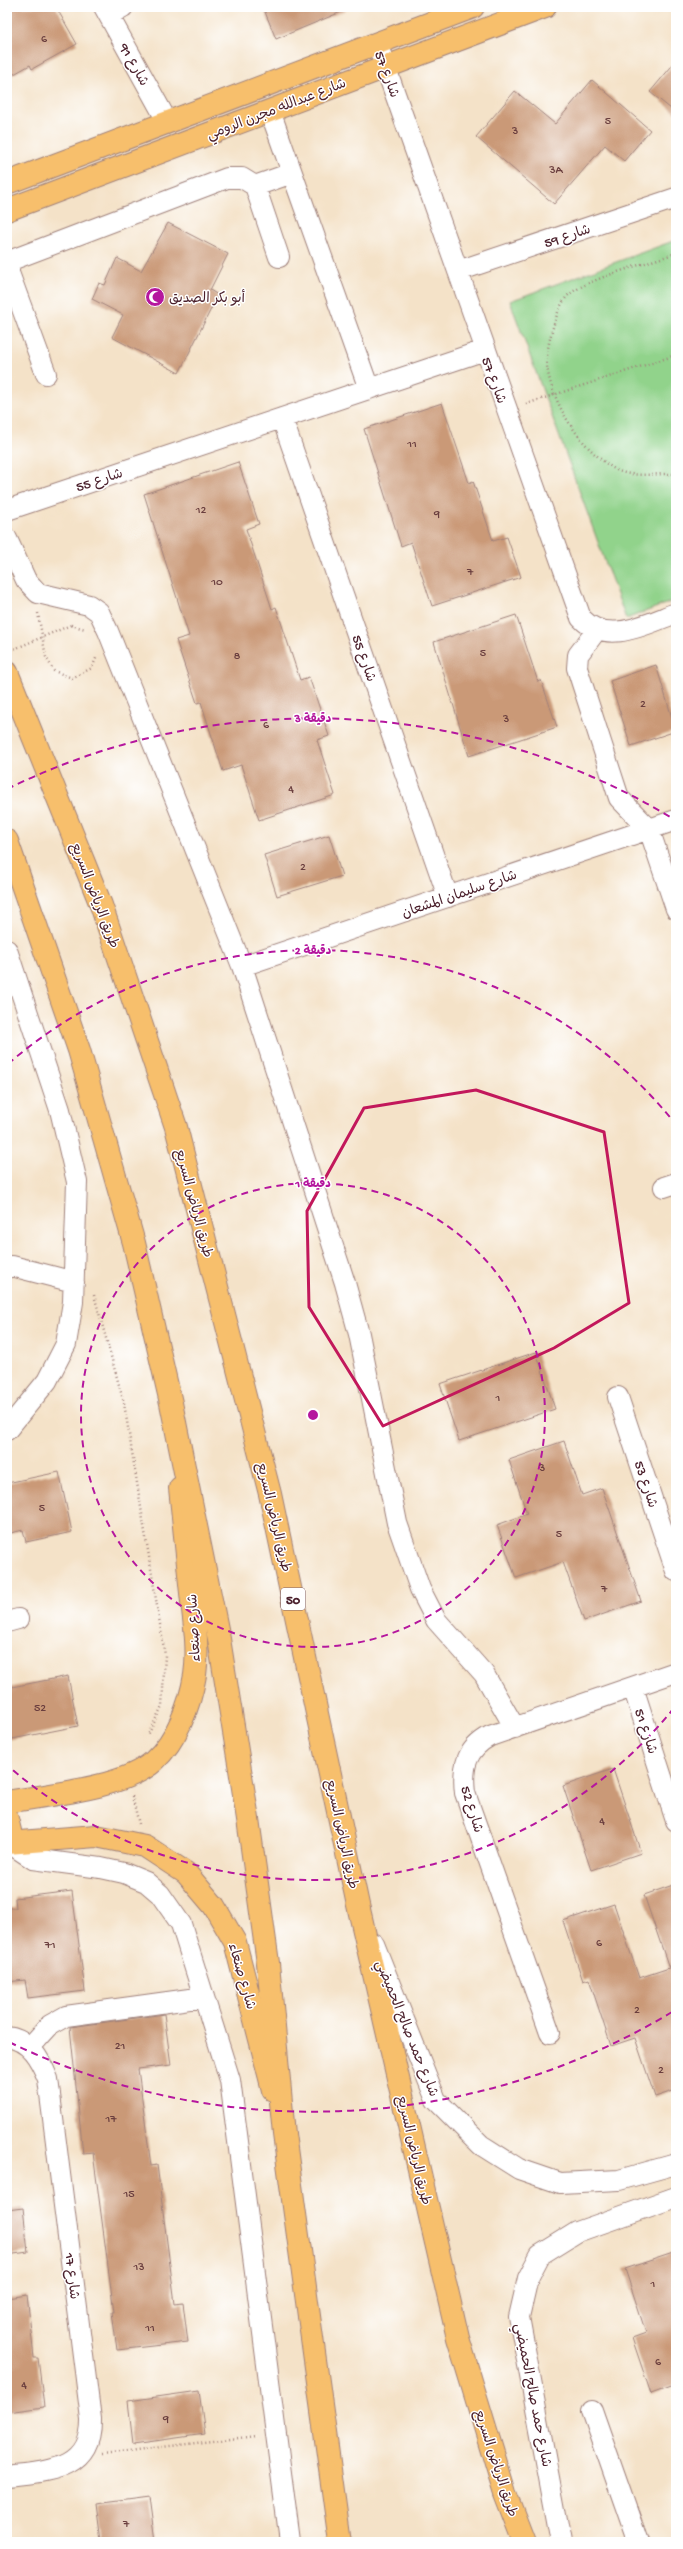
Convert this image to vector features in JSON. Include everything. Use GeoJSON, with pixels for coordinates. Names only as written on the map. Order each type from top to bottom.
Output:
{"type":"FeatureCollection","features":[{"type":"Feature","properties":{"kind":"main road","name":"شارع عبدالله مجرن الرومي"},"geometry":{"type":"LineString","coordinates":[[7,182],[473,7]]}},
{"type":"Feature","properties":{"kind":"main road","name":"شارع عبدالله مجرن الرومي"},"geometry":{"type":"LineString","coordinates":[[7,210],[545,7]]}},
{"type":"Feature","properties":{"kind":"main road","name":"طريق الرياض السريع"},"geometry":{"type":"LineString","coordinates":[[7,672],[101,905],[176,1127],[270,1494],[358,1905],[458,2338],[505,2493],[524,2542]]}},
{"type":"Feature","properties":{"kind":"main road"},"geometry":{"type":"LineString","coordinates":[[7,841],[79,1050],[134,1243],[171,1403],[219,1639],[248,1819],[268,1963],[284,2134],[340,2542]]}},
{"type":"Feature","properties":{"kind":"main road","name":"شارع صنعاء"},"geometry":{"type":"LineString","coordinates":[[7,1802],[89,1789],[127,1776],[154,1761],[174,1735],[186,1708],[195,1674],[196,1635],[171,1403]]}},
{"type":"Feature","properties":{"kind":"main road"},"geometry":{"type":"LineString","coordinates":[[7,1819],[10,1831],[8,1843]]}},
{"type":"Feature","properties":{"kind":"main road","name":"شارع صنعاء"},"geometry":{"type":"LineString","coordinates":[[8,1843],[96,1836],[145,1846],[186,1873],[214,1906],[235,1942],[284,2134]]}},
{"type":"Feature","properties":{"kind":"street","name":"شارع 91"},"geometry":{"type":"LineString","coordinates":[[112,10],[167,121]]}},
{"type":"Feature","properties":{"kind":"street","name":"شارع 57"},"geometry":{"type":"LineString","coordinates":[[377,43],[458,271],[484,350],[580,618],[596,631]]}},
{"type":"Feature","properties":{"kind":"street"},"geometry":{"type":"LineString","coordinates":[[270,111],[369,389]]}},
{"type":"Feature","properties":{"kind":"street"},"geometry":{"type":"LineString","coordinates":[[255,186],[292,173]]}},
{"type":"Feature","properties":{"kind":"street"},"geometry":{"type":"LineString","coordinates":[[46,374],[9,273],[10,261],[227,178],[242,178],[255,186],[279,257]]}},
{"type":"Feature","properties":{"kind":"street","name":"شارع 59"},"geometry":{"type":"LineString","coordinates":[[458,271],[676,198]]}},
{"type":"Feature","properties":{"kind":"street","name":"شارع 55"},"geometry":{"type":"LineString","coordinates":[[7,510],[484,350]]}},
{"type":"Feature","properties":{"kind":"street","name":"شارع 55"},"geometry":{"type":"LineString","coordinates":[[282,418],[448,897]]}},
{"type":"Feature","properties":{"kind":"street"},"geometry":{"type":"LineString","coordinates":[[7,539],[26,580],[38,592],[89,605],[98,612],[108,631],[242,966],[345,1282],[359,1334],[397,1523],[420,1589],[436,1620],[484,1674],[515,1728]]}},
{"type":"Feature","properties":{"kind":"street"},"geometry":{"type":"LineString","coordinates":[[676,613],[624,632],[596,631],[578,655],[577,668],[619,798],[649,829],[676,909]]}},
{"type":"Feature","properties":{"kind":"street","name":"شارع سليمان المشعان"},"geometry":{"type":"LineString","coordinates":[[242,966],[676,820]]}},
{"type":"Feature","properties":{"kind":"street"},"geometry":{"type":"LineString","coordinates":[[7,950],[60,1110],[77,1182],[73,1302],[66,1344],[47,1381],[7,1430]]}},
{"type":"Feature","properties":{"kind":"street"},"geometry":{"type":"LineString","coordinates":[[9,1262],[74,1282]]}},
{"type":"Feature","properties":{"kind":"street","name":"شارع 53"},"geometry":{"type":"LineString","coordinates":[[618,1397],[676,1570]]}},
{"type":"Feature","properties":{"kind":"street","name":"شارع 52"},"geometry":{"type":"LineString","coordinates":[[550,2033],[466,1793],[464,1780],[466,1759],[471,1751],[490,1736],[676,1672]]}},
{"type":"Feature","properties":{"kind":"street","name":"شارع 51"},"geometry":{"type":"LineString","coordinates":[[632,1687],[676,1821]]}},
{"type":"Feature","properties":{"kind":"street"},"geometry":{"type":"LineString","coordinates":[[8,1843],[33,1859],[101,1868],[124,1873],[146,1882],[165,1900],[181,1924],[230,2080],[290,2542]]}},
{"type":"Feature","properties":{"kind":"street","name":"شارع حمد صالح الحميضي"},"geometry":{"type":"LineString","coordinates":[[358,1905],[436,2100],[481,2145],[518,2169],[560,2183],[619,2180],[676,2164]]}},
{"type":"Feature","properties":{"kind":"street"},"geometry":{"type":"LineString","coordinates":[[30,2047],[50,2025],[66,2016],[204,1997]]}},
{"type":"Feature","properties":{"kind":"street","name":"شارع 17"},"geometry":{"type":"LineString","coordinates":[[7,2037],[13,2038],[30,2047],[42,2063],[48,2079],[91,2419],[91,2436],[84,2450],[73,2462],[52,2471],[7,2476]]}},
{"type":"Feature","properties":{"kind":"street","name":"شارع حمد صالح الحميضي"},"geometry":{"type":"LineString","coordinates":[[561,2542],[519,2317],[528,2278],[540,2255],[577,2232],[676,2197]]}},
{"type":"Feature","properties":{"kind":"street"},"geometry":{"type":"LineString","coordinates":[[592,2411],[638,2542]]}},
{"type":"Feature","properties":{"kind":"path"},"geometry":{"type":"LineString","coordinates":[[676,253],[589,284],[570,293],[557,312],[550,340],[547,365],[554,395],[571,427],[614,469],[641,474],[676,474]]}},
{"type":"Feature","properties":{"kind":"path"},"geometry":{"type":"LineString","coordinates":[[506,410],[676,355]]}},
{"type":"Feature","properties":{"kind":"path"},"geometry":{"type":"LineString","coordinates":[[38,622],[46,657],[54,671],[72,678],[92,668],[98,656],[96,650]]}},
{"type":"Feature","properties":{"kind":"path"},"geometry":{"type":"LineString","coordinates":[[7,652],[71,625],[84,628],[89,633]]}},
{"type":"Feature","properties":{"kind":"path"},"geometry":{"type":"LineString","coordinates":[[92,1289],[124,1403],[165,1655],[162,1706],[145,1741]]}},
{"type":"Feature","properties":{"kind":"path"},"geometry":{"type":"LineString","coordinates":[[127,1776],[145,1846]]}},
{"type":"Feature","properties":{"kind":"path"},"geometry":{"type":"LineString","coordinates":[[78,2457],[277,2434]]}},
{"type":"Feature","properties":{"kind":"highlighted area"},"geometry":{"type":"Polygon","coordinates":[[[476,1090],[604,1132],[629,1303],[554,1348],[383,1426],[309,1307],[307,1211],[364,1108],[476,1090]]]}},
{"type":"Feature","properties":{"kind":"green space"},"geometry":{"type":"Polygon","coordinates":[[[676,240],[676,600],[626,619],[510,301],[676,240]]]}},
{"type":"Feature","properties":{"kind":"building"},"geometry":{"type":"Polygon","coordinates":[[[7,7],[56,7],[77,44],[32,69],[30,65],[7,78],[7,7]]]}},
{"type":"Feature","properties":{"kind":"building"},"geometry":{"type":"Polygon","coordinates":[[[263,7],[353,7],[276,39],[263,7]]]}},
{"type":"Feature","properties":{"kind":"building"},"geometry":{"type":"Polygon","coordinates":[[[676,61],[676,113],[650,92],[676,61]]]}},
{"type":"Feature","properties":{"kind":"building"},"geometry":{"type":"Polygon","coordinates":[[[592,80],[650,130],[624,161],[605,145],[554,204],[476,137],[515,91],[555,124],[592,80]]]}},
{"type":"Feature","properties":{"kind":"building","name":"أبو بكر الصديق"},"geometry":{"type":"Polygon","coordinates":[[[168,223],[228,254],[210,290],[218,295],[179,373],[112,337],[123,315],[92,299],[99,283],[105,285],[117,258],[141,271],[168,223]]]}},
{"type":"Feature","properties":{"kind":"building"},"geometry":{"type":"Polygon","coordinates":[[[442,403],[469,483],[473,481],[493,541],[507,537],[521,577],[432,606],[411,542],[401,546],[364,429],[442,403]]]}},
{"type":"Feature","properties":{"kind":"building"},"geometry":{"type":"Polygon","coordinates":[[[238,462],[259,524],[246,529],[272,609],[276,607],[300,680],[309,677],[329,736],[317,740],[335,795],[259,820],[241,765],[223,771],[201,702],[197,703],[176,640],[189,636],[144,494],[238,462]]]}},
{"type":"Feature","properties":{"kind":"building"},"geometry":{"type":"Polygon","coordinates":[[[516,615],[538,682],[541,680],[557,727],[469,756],[434,642],[516,615]]]}},
{"type":"Feature","properties":{"kind":"building"},"geometry":{"type":"Polygon","coordinates":[[[656,665],[676,731],[631,746],[610,681],[656,665]]]}},
{"type":"Feature","properties":{"kind":"building"},"geometry":{"type":"Polygon","coordinates":[[[329,835],[342,876],[277,896],[264,855],[329,835]]]}},
{"type":"Feature","properties":{"kind":"building"},"geometry":{"type":"Polygon","coordinates":[[[536,1352],[555,1409],[459,1441],[440,1384],[536,1352]]]}},
{"type":"Feature","properties":{"kind":"building"},"geometry":{"type":"Polygon","coordinates":[[[564,1441],[582,1495],[602,1488],[641,1601],[584,1621],[563,1562],[516,1578],[497,1525],[527,1514],[509,1460],[564,1441]]]}},
{"type":"Feature","properties":{"kind":"building"},"geometry":{"type":"Polygon","coordinates":[[[59,1472],[72,1532],[26,1542],[23,1530],[7,1534],[7,1483],[59,1472]]]}},
{"type":"Feature","properties":{"kind":"building"},"geometry":{"type":"Polygon","coordinates":[[[68,1676],[78,1726],[7,1740],[7,1688],[68,1676]]]}},
{"type":"Feature","properties":{"kind":"building"},"geometry":{"type":"Polygon","coordinates":[[[613,1769],[641,1853],[591,1870],[563,1786],[613,1769]]]}},
{"type":"Feature","properties":{"kind":"building"},"geometry":{"type":"Polygon","coordinates":[[[676,1884],[676,2090],[655,2097],[635,2038],[611,2046],[589,1979],[583,1981],[563,1921],[614,1904],[639,1978],[669,1968],[644,1895],[676,1884]]]}},
{"type":"Feature","properties":{"kind":"building"},"geometry":{"type":"Polygon","coordinates":[[[72,1891],[85,1991],[28,1998],[25,1980],[7,1982],[7,1908],[16,1908],[15,1898],[72,1891]]]}},
{"type":"Feature","properties":{"kind":"building"},"geometry":{"type":"Polygon","coordinates":[[[164,2014],[171,2065],[138,2069],[151,2166],[157,2165],[175,2304],[183,2303],[188,2342],[117,2350],[112,2312],[114,2312],[93,2153],[83,2154],[70,2027],[164,2014]]]}},
{"type":"Feature","properties":{"kind":"building"},"geometry":{"type":"Polygon","coordinates":[[[23,2208],[28,2252],[7,2255],[7,2210],[23,2208]]]}},
{"type":"Feature","properties":{"kind":"building"},"geometry":{"type":"Polygon","coordinates":[[[676,2252],[676,2385],[651,2394],[632,2338],[646,2333],[625,2269],[676,2252]]]}},
{"type":"Feature","properties":{"kind":"building"},"geometry":{"type":"Polygon","coordinates":[[[27,2295],[34,2358],[38,2358],[44,2407],[7,2412],[7,2298],[27,2295]]]}},
{"type":"Feature","properties":{"kind":"building"},"geometry":{"type":"Polygon","coordinates":[[[199,2391],[205,2434],[133,2444],[128,2401],[199,2391]]]}},
{"type":"Feature","properties":{"kind":"building"},"geometry":{"type":"Polygon","coordinates":[[[150,2497],[156,2542],[101,2542],[96,2504],[150,2497]]]}},
{"type":"Feature","properties":{"kind":"place","name":"أبو بكر الصديق"},"geometry":{"type":"Point","coordinates":[155,297]}}]}
